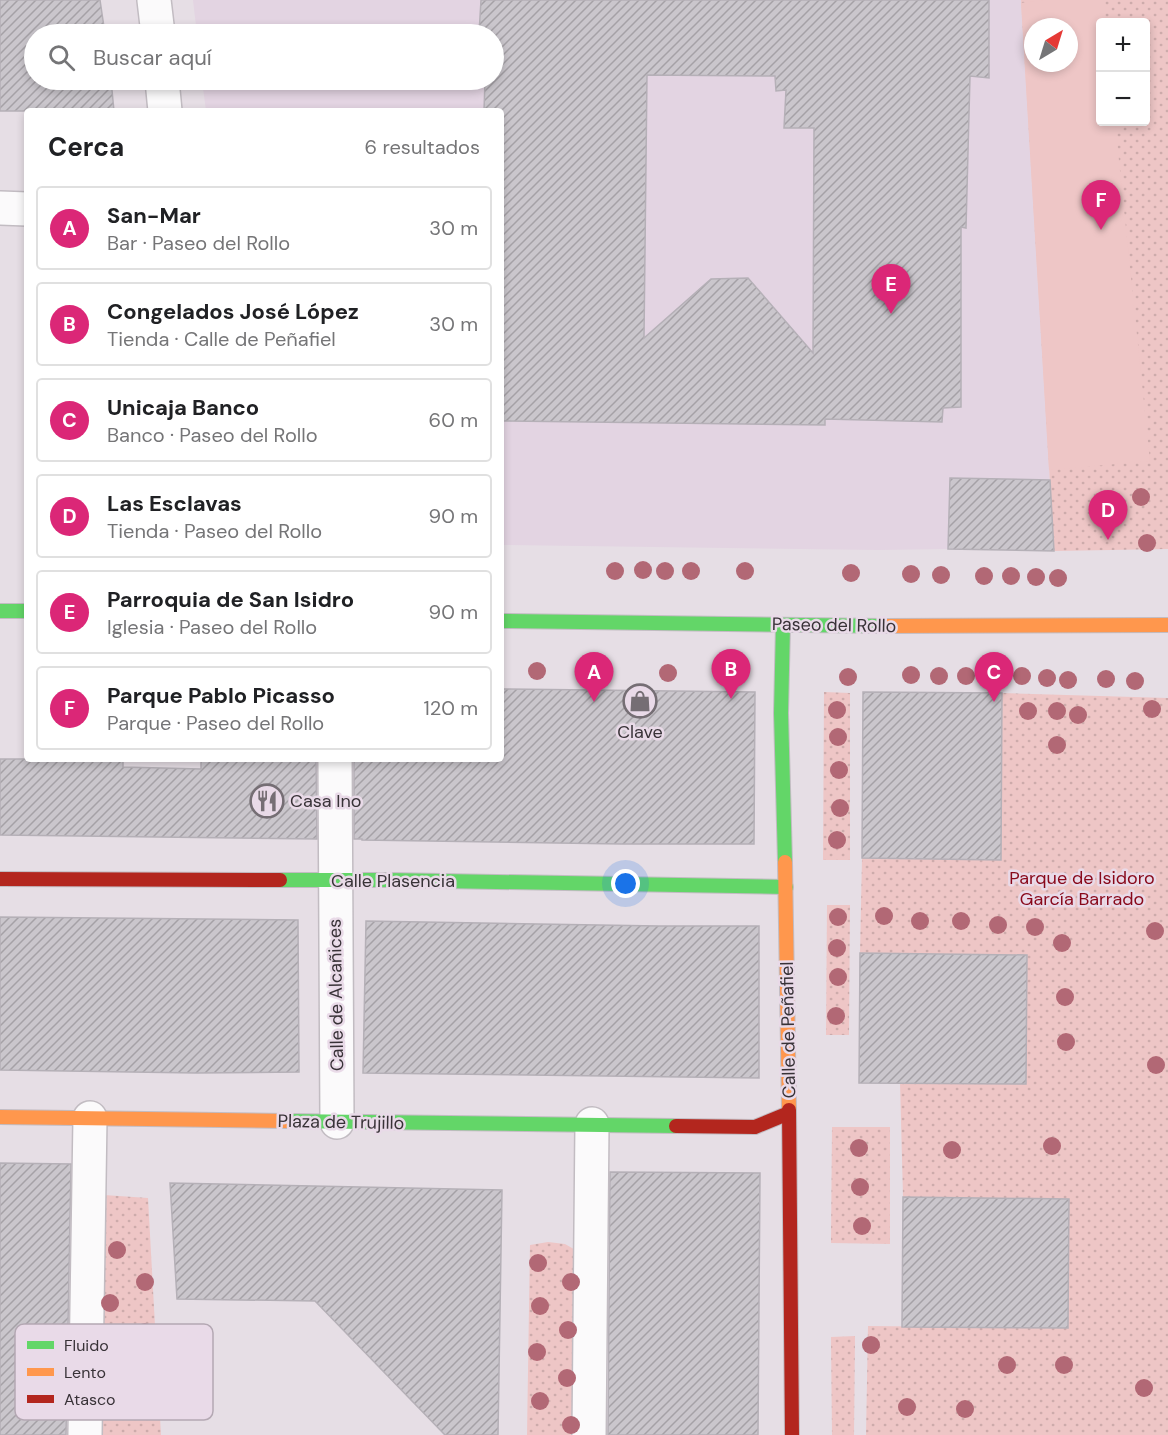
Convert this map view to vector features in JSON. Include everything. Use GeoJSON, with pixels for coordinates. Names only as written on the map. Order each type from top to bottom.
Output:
{"type":"FeatureCollection","features":[{"type":"Feature","properties":{"kind":"street"},"geometry":{"type":"LineString","coordinates":[[154,0],[157,24]]}},
{"type":"Feature","properties":{"kind":"street"},"geometry":{"type":"LineString","coordinates":[[163,90],[165,108]]}},
{"type":"Feature","properties":{"kind":"street"},"geometry":{"type":"LineString","coordinates":[[0,208],[24,209]]}},
{"type":"Feature","properties":{"kind":"street"},"geometry":{"type":"LineString","coordinates":[[0,611],[24,611]]}},
{"type":"Feature","properties":{"kind":"street","name":"Paseo del Rollo"},"geometry":{"type":"LineString","coordinates":[[504,621],[838,626],[1168,626]]}},
{"type":"Feature","properties":{"kind":"street","name":"Calle de Peñafiel"},"geometry":{"type":"LineString","coordinates":[[783,625],[781,713],[786,887],[792,1435]]}},
{"type":"Feature","properties":{"kind":"street","name":"Calle de Alcañices"},"geometry":{"type":"LineString","coordinates":[[335,762],[337,1122]]}},
{"type":"Feature","properties":{"kind":"street","name":"Calle Plasencia"},"geometry":{"type":"LineString","coordinates":[[0,879],[388,880],[786,887]]}},
{"type":"Feature","properties":{"kind":"street","name":"Plaza de Trujillo"},"geometry":{"type":"LineString","coordinates":[[0,1117],[755,1127],[789,1113]]}},
{"type":"Feature","properties":{"kind":"street"},"geometry":{"type":"LineString","coordinates":[[87,1324],[90,1118]]}},
{"type":"Feature","properties":{"kind":"street"},"geometry":{"type":"LineString","coordinates":[[589,1435],[592,1124]]}},
{"type":"Feature","properties":{"kind":"street"},"geometry":{"type":"LineString","coordinates":[[85,1420],[85,1435]]}},
{"type":"Feature","properties":{"kind":"shaded area"},"geometry":{"type":"Polygon","coordinates":[[[193,0],[1021,0],[1054,551],[504,545],[504,108],[206,108],[203,90],[504,90],[504,24],[196,24],[193,0]]]}},
{"type":"Feature","properties":{"kind":"green space"},"geometry":{"type":"Polygon","coordinates":[[[1021,0],[1168,0],[1168,549],[1054,551],[1025,72],[1078,72],[1078,18],[1024,18],[1024,50],[1021,0]]]}},
{"type":"Feature","properties":{"kind":"green space"},"geometry":{"type":"Polygon","coordinates":[[[1043,0],[1103,0],[1105,18],[1096,18],[1096,126],[1115,126],[1150,461],[1049,470],[1025,72],[1078,72],[1078,18],[1024,18],[1024,53],[1021,3],[1043,0]]]}},
{"type":"Feature","properties":{"kind":"green space"},"geometry":{"type":"Polygon","coordinates":[[[824,692],[850,693],[850,860],[823,860],[824,692]]]}},
{"type":"Feature","properties":{"kind":"green space","name":"Parque de Isidoro García Barrado"},"geometry":{"type":"Polygon","coordinates":[[[1002,693],[1168,698],[1168,1435],[866,1435],[868,1326],[1068,1328],[1069,1199],[903,1197],[900,1082],[1026,1084],[1027,955],[860,953],[862,858],[1001,860],[1002,693]]]}},
{"type":"Feature","properties":{"kind":"green space"},"geometry":{"type":"Polygon","coordinates":[[[827,905],[850,905],[849,1035],[826,1035],[827,905]]]}},
{"type":"Feature","properties":{"kind":"green space"},"geometry":{"type":"Polygon","coordinates":[[[832,1127],[890,1127],[890,1244],[831,1243],[832,1127]]]}},
{"type":"Feature","properties":{"kind":"green space"},"geometry":{"type":"Polygon","coordinates":[[[104,1195],[148,1198],[155,1324],[102,1324],[104,1195]]]}},
{"type":"Feature","properties":{"kind":"green space"},"geometry":{"type":"Polygon","coordinates":[[[548,1242],[565,1244],[579,1252],[577,1435],[527,1435],[530,1245],[548,1242]]]}},
{"type":"Feature","properties":{"kind":"green space"},"geometry":{"type":"Polygon","coordinates":[[[855,1336],[854,1435],[832,1435],[831,1337],[855,1336]]]}},
{"type":"Feature","properties":{"kind":"green space"},"geometry":{"type":"Polygon","coordinates":[[[100,1420],[160,1420],[161,1435],[100,1435],[100,1420]]]}},
{"type":"Feature","properties":{"kind":"building"},"geometry":{"type":"Polygon","coordinates":[[[0,0],[100,0],[104,24],[24,24],[24,90],[112,90],[114,108],[24,108],[24,111],[0,111],[0,0]]]}},
{"type":"Feature","properties":{"kind":"building"},"geometry":{"type":"Polygon","coordinates":[[[481,0],[989,0],[989,78],[970,76],[966,228],[961,227],[961,407],[943,408],[942,422],[825,419],[825,425],[504,421],[504,108],[484,108],[485,90],[504,90],[504,24],[480,24],[481,0]],[[647,75],[644,338],[711,279],[748,278],[813,353],[814,128],[784,128],[786,90],[776,91],[775,76],[647,75]]]}},
{"type":"Feature","properties":{"kind":"building"},"geometry":{"type":"Polygon","coordinates":[[[950,478],[1050,480],[1054,551],[948,549],[950,478]]]}},
{"type":"Feature","properties":{"kind":"building"},"geometry":{"type":"Polygon","coordinates":[[[504,689],[755,692],[754,844],[354,839],[354,762],[504,762],[504,689]]]}},
{"type":"Feature","properties":{"kind":"building"},"geometry":{"type":"Polygon","coordinates":[[[863,692],[1002,693],[1001,860],[862,858],[863,692]]]}},
{"type":"Feature","properties":{"kind":"building"},"geometry":{"type":"Polygon","coordinates":[[[0,759],[24,759],[24,762],[123,762],[123,767],[201,769],[201,762],[316,762],[317,839],[0,835],[0,759]]]}},
{"type":"Feature","properties":{"kind":"building"},"geometry":{"type":"Polygon","coordinates":[[[0,917],[298,920],[299,1072],[0,1070],[0,917]]]}},
{"type":"Feature","properties":{"kind":"building"},"geometry":{"type":"Polygon","coordinates":[[[366,921],[759,926],[759,1078],[363,1073],[366,921]]]}},
{"type":"Feature","properties":{"kind":"building"},"geometry":{"type":"Polygon","coordinates":[[[860,953],[1027,955],[1026,1084],[859,1083],[860,953]]]}},
{"type":"Feature","properties":{"kind":"building"},"geometry":{"type":"Polygon","coordinates":[[[0,1163],[71,1164],[68,1324],[15,1324],[15,1420],[66,1420],[66,1435],[0,1435],[0,1163]]]}},
{"type":"Feature","properties":{"kind":"building"},"geometry":{"type":"Polygon","coordinates":[[[610,1172],[760,1173],[758,1435],[608,1435],[610,1172]]]}},
{"type":"Feature","properties":{"kind":"building"},"geometry":{"type":"Polygon","coordinates":[[[170,1183],[502,1190],[498,1435],[445,1435],[315,1301],[177,1299],[170,1183]]]}},
{"type":"Feature","properties":{"kind":"building"},"geometry":{"type":"Polygon","coordinates":[[[903,1197],[1069,1199],[1068,1328],[902,1327],[903,1197]]]}},
{"type":"Feature","properties":{"kind":"traffic: fast"},"geometry":{"type":"LineString","coordinates":[[0,611],[24,611]]}},
{"type":"Feature","properties":{"kind":"traffic: fast"},"geometry":{"type":"LineString","coordinates":[[504,621],[883,626]]}},
{"type":"Feature","properties":{"kind":"traffic: fast"},"geometry":{"type":"LineString","coordinates":[[783,625],[781,713],[785,862]]}},
{"type":"Feature","properties":{"kind":"traffic: fast"},"geometry":{"type":"LineString","coordinates":[[280,880],[786,887]]}},
{"type":"Feature","properties":{"kind":"traffic: fast"},"geometry":{"type":"LineString","coordinates":[[286,1121],[676,1126]]}},
{"type":"Feature","properties":{"kind":"traffic: slow"},"geometry":{"type":"LineString","coordinates":[[883,626],[1168,625]]}},
{"type":"Feature","properties":{"kind":"traffic: slow"},"geometry":{"type":"LineString","coordinates":[[785,862],[789,1110]]}},
{"type":"Feature","properties":{"kind":"traffic: slow"},"geometry":{"type":"LineString","coordinates":[[0,1117],[286,1121]]}},
{"type":"Feature","properties":{"kind":"traffic: jam"},"geometry":{"type":"LineString","coordinates":[[0,879],[280,880]]}},
{"type":"Feature","properties":{"kind":"traffic: jam"},"geometry":{"type":"LineString","coordinates":[[789,1110],[792,1435]]}},
{"type":"Feature","properties":{"kind":"traffic: jam"},"geometry":{"type":"LineString","coordinates":[[676,1126],[755,1127],[789,1113]]}},
{"type":"Feature","properties":{"kind":"place","name":"Parque Pablo Picasso"},"geometry":{"type":"Point","coordinates":[1101,230]}},
{"type":"Feature","properties":{"kind":"place","name":"Parroquia de San Isidro"},"geometry":{"type":"Point","coordinates":[891,314]}},
{"type":"Feature","properties":{"kind":"place","name":"Las Esclavas"},"geometry":{"type":"Point","coordinates":[1108,540]}},
{"type":"Feature","properties":{"kind":"place","name":"Congelados José López"},"geometry":{"type":"Point","coordinates":[731,699]}},
{"type":"Feature","properties":{"kind":"place","name":"Clave"},"geometry":{"type":"Point","coordinates":[640,701]}},
{"type":"Feature","properties":{"kind":"place","name":"San-Mar"},"geometry":{"type":"Point","coordinates":[594,702]}},
{"type":"Feature","properties":{"kind":"place","name":"Unicaja Banco"},"geometry":{"type":"Point","coordinates":[994,702]}},
{"type":"Feature","properties":{"kind":"place","name":"Casa Ino"},"geometry":{"type":"Point","coordinates":[267,801]}}]}
